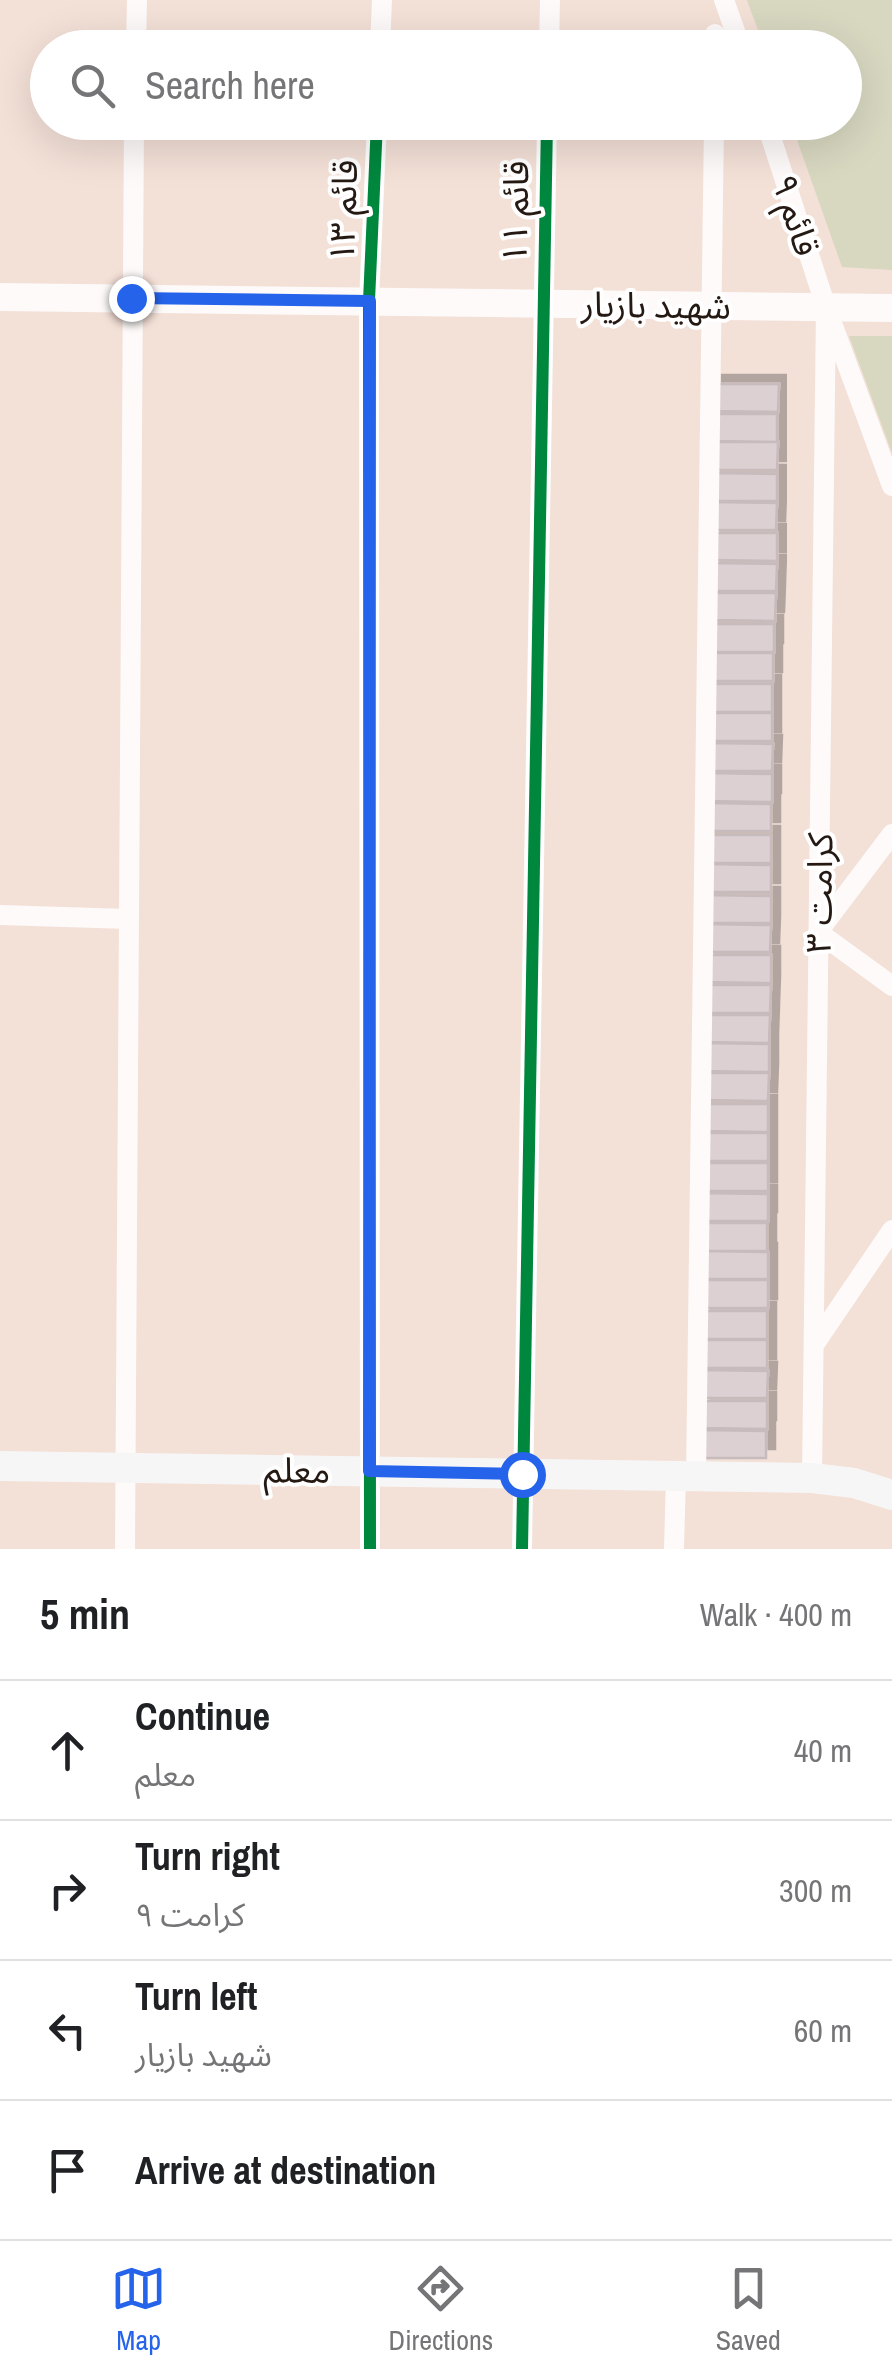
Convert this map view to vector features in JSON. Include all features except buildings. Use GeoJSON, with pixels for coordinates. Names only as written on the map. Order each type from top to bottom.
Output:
{"type":"FeatureCollection","features":[{"type":"Feature","properties":{"kind":"main road","name":"معلم"},"geometry":{"type":"LineString","coordinates":[[0,1466],[812,1478],[854,1483],[892,1494]]}},
{"type":"Feature","properties":{"kind":"street"},"geometry":{"type":"LineString","coordinates":[[136,30],[137,0]]}},
{"type":"Feature","properties":{"kind":"street"},"geometry":{"type":"LineString","coordinates":[[381,30],[382,0]]}},
{"type":"Feature","properties":{"kind":"street"},"geometry":{"type":"LineString","coordinates":[[549,30],[550,0]]}},
{"type":"Feature","properties":{"kind":"street"},"geometry":{"type":"LineString","coordinates":[[724,0],[735,30]]}},
{"type":"Feature","properties":{"kind":"street"},"geometry":{"type":"LineString","coordinates":[[125,1549],[134,140]]}},
{"type":"Feature","properties":{"kind":"street","name":"قائم ۱۳"},"geometry":{"type":"LineString","coordinates":[[370,1549],[370,301],[376,140]]}},
{"type":"Feature","properties":{"kind":"street","name":"قائم ۱۱"},"geometry":{"type":"LineString","coordinates":[[522,1549],[548,140]]}},
{"type":"Feature","properties":{"kind":"street"},"geometry":{"type":"LineString","coordinates":[[674,1549],[686,1476],[714,140]]}},
{"type":"Feature","properties":{"kind":"street","name":"قائم ۹"},"geometry":{"type":"LineString","coordinates":[[772,140],[826,307],[892,486]]}},
{"type":"Feature","properties":{"kind":"street","name":"شهید بازیار"},"geometry":{"type":"LineString","coordinates":[[0,296],[892,308]]}},
{"type":"Feature","properties":{"kind":"street","name":"کرامت ۳"},"geometry":{"type":"LineString","coordinates":[[812,1478],[826,307]]}},
{"type":"Feature","properties":{"kind":"street"},"geometry":{"type":"LineString","coordinates":[[892,834],[818,932],[892,986]]}},
{"type":"Feature","properties":{"kind":"street"},"geometry":{"type":"LineString","coordinates":[[0,916],[128,919]]}},
{"type":"Feature","properties":{"kind":"street"},"geometry":{"type":"LineString","coordinates":[[813,1346],[892,1230]]}},
{"type":"Feature","properties":{"kind":"green space"},"geometry":{"type":"Polygon","coordinates":[[[747,0],[892,0],[892,270],[842,267],[797,140],[862,140],[862,30],[758,30],[747,0]]]}},
{"type":"Feature","properties":{"kind":"green space"},"geometry":{"type":"Polygon","coordinates":[[[849,336],[892,336],[892,453],[849,336]]]}},
{"type":"Feature","properties":{"kind":"cycle path"},"geometry":{"type":"LineString","coordinates":[[370,1549],[369,301],[376,140]]}},
{"type":"Feature","properties":{"kind":"cycle path"},"geometry":{"type":"LineString","coordinates":[[522,1549],[547,140]]}},
{"type":"Feature","properties":{"kind":"route"},"geometry":{"type":"LineString","coordinates":[[131,298],[370,301],[369,1471],[522,1474]]}}]}
